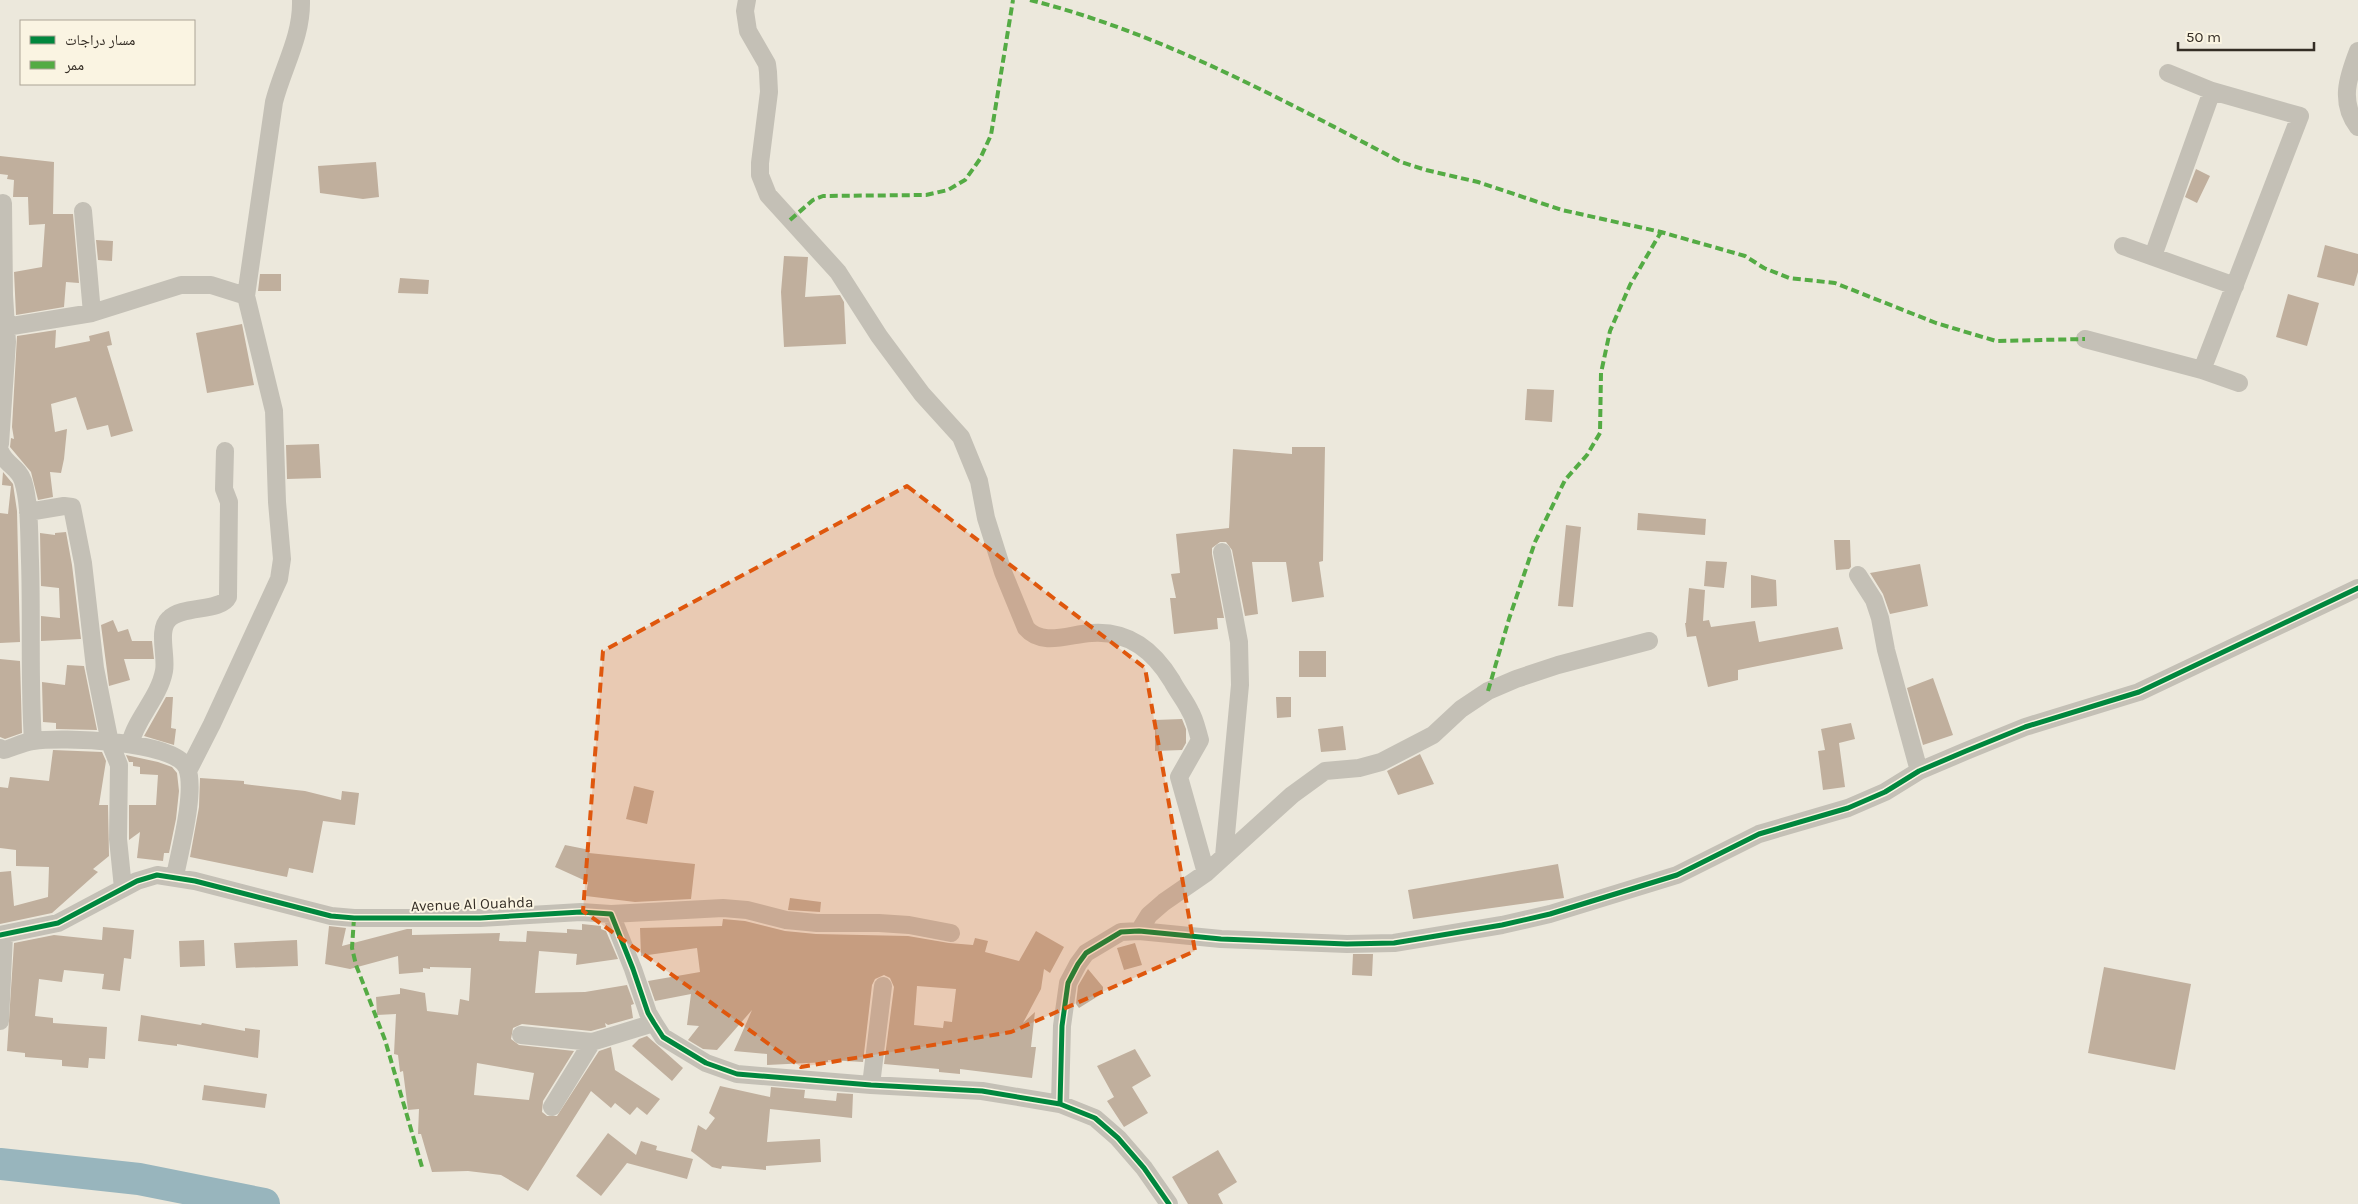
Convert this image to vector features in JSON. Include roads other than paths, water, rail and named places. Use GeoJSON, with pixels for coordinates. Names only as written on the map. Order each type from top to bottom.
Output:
{"type":"FeatureCollection","features":[{"type":"Feature","properties":{"kind":"street"},"geometry":{"type":"LineString","coordinates":[[188,771],[212,724],[279,579],[282,559],[276,502],[274,411],[246,296],[274,102],[281,76],[296,41],[301,14],[301,0]]}},
{"type":"Feature","properties":{"kind":"street"},"geometry":{"type":"LineString","coordinates":[[747,0],[745,11],[748,30],[767,64],[768,72],[769,92],[760,175],[768,195],[838,272],[884,343],[922,394],[961,437],[979,481],[986,518],[1003,572],[1026,628],[1031,635],[1047,639],[1092,632],[1119,635],[1145,647],[1169,674],[1192,712],[1200,740],[1179,778],[1206,873]]}},
{"type":"Feature","properties":{"kind":"street"},"geometry":{"type":"LineString","coordinates":[[2358,50],[2348,77],[2346,101],[2349,116],[2358,127]]}},
{"type":"Feature","properties":{"kind":"street"},"geometry":{"type":"LineString","coordinates":[[2168,73],[2212,91],[2300,116],[2202,370]]}},
{"type":"Feature","properties":{"kind":"street"},"geometry":{"type":"LineString","coordinates":[[2152,256],[2212,91]]}},
{"type":"Feature","properties":{"kind":"street"},"geometry":{"type":"LineString","coordinates":[[0,444],[7,342],[3,202]]}},
{"type":"Feature","properties":{"kind":"street"},"geometry":{"type":"LineString","coordinates":[[83,211],[92,313]]}},
{"type":"Feature","properties":{"kind":"street"},"geometry":{"type":"LineString","coordinates":[[2123,246],[2235,286]]}},
{"type":"Feature","properties":{"kind":"street"},"geometry":{"type":"LineString","coordinates":[[6,328],[92,313],[166,289],[194,283],[211,285],[246,296]]}},
{"type":"Feature","properties":{"kind":"street"},"geometry":{"type":"LineString","coordinates":[[2085,339],[2202,370],[2239,383]]}},
{"type":"Feature","properties":{"kind":"street"},"geometry":{"type":"LineString","coordinates":[[130,744],[133,729],[164,671],[163,636],[164,626],[168,619],[184,611],[223,603],[228,597],[229,502],[224,489],[225,451]]}},
{"type":"Feature","properties":{"kind":"street"},"geometry":{"type":"LineString","coordinates":[[0,452],[2,457],[18,471],[24,482],[28,512],[30,695],[33,741]]}},
{"type":"Feature","properties":{"kind":"street"},"geometry":{"type":"LineString","coordinates":[[28,512],[64,506],[72,507],[82,563],[91,641],[110,743],[119,765],[118,839],[123,888]]}},
{"type":"Feature","properties":{"kind":"street"},"geometry":{"type":"LineString","coordinates":[[1222,552],[1239,642],[1240,685],[1224,856]]}},
{"type":"Feature","properties":{"kind":"street"},"geometry":{"type":"LineString","coordinates":[[1858,576],[1874,600],[1880,618],[1891,669],[1919,771]]}},
{"type":"Feature","properties":{"kind":"street"},"geometry":{"type":"LineString","coordinates":[[1060,1104],[1062,1026],[1068,983],[1086,953],[1122,932],[1139,931],[1221,939],[1348,944],[1394,943],[1502,925],[1550,914],[1677,875],[1759,834],[1848,808],[1885,792],[1919,771],[2025,728],[2138,692],[2358,588]]}},
{"type":"Feature","properties":{"kind":"street"},"geometry":{"type":"LineString","coordinates":[[1139,931],[1149,915],[1164,902],[1206,873],[1292,795],[1325,771],[1359,768],[1381,762],[1433,735],[1461,708],[1488,691],[1516,679],[1558,665],[1649,641]]}},
{"type":"Feature","properties":{"kind":"street"},"geometry":{"type":"LineString","coordinates":[[0,748],[4,750],[33,741],[84,741],[130,744],[158,749],[182,761],[188,771],[190,794],[175,876]]}},
{"type":"Feature","properties":{"kind":"street","name":"Avenue Al Ouahda"},"geometry":{"type":"LineString","coordinates":[[2,935],[58,923],[137,880],[157,875],[175,876],[331,916],[347,918],[480,918],[581,912],[610,914],[722,908],[747,910],[802,922],[909,925],[951,933]]}},
{"type":"Feature","properties":{"kind":"street"},"geometry":{"type":"LineString","coordinates":[[610,914],[633,969],[648,1013],[663,1037],[706,1063],[737,1074],[871,1085],[982,1091],[1060,1104],[1095,1118],[1118,1138],[1144,1168],[1169,1204]]}},
{"type":"Feature","properties":{"kind":"street"},"geometry":{"type":"LineString","coordinates":[[0,1021],[2,935]]}},
{"type":"Feature","properties":{"kind":"street"},"geometry":{"type":"LineString","coordinates":[[871,1085],[883,986]]}},
{"type":"Feature","properties":{"kind":"street"},"geometry":{"type":"LineString","coordinates":[[521,1035],[592,1042],[654,1023]]}},
{"type":"Feature","properties":{"kind":"street"},"geometry":{"type":"LineString","coordinates":[[552,1106],[592,1042]]}},
{"type":"Feature","properties":{"kind":"waterway"},"geometry":{"type":"LineString","coordinates":[[0,1164],[139,1179],[264,1204]]}}]}
